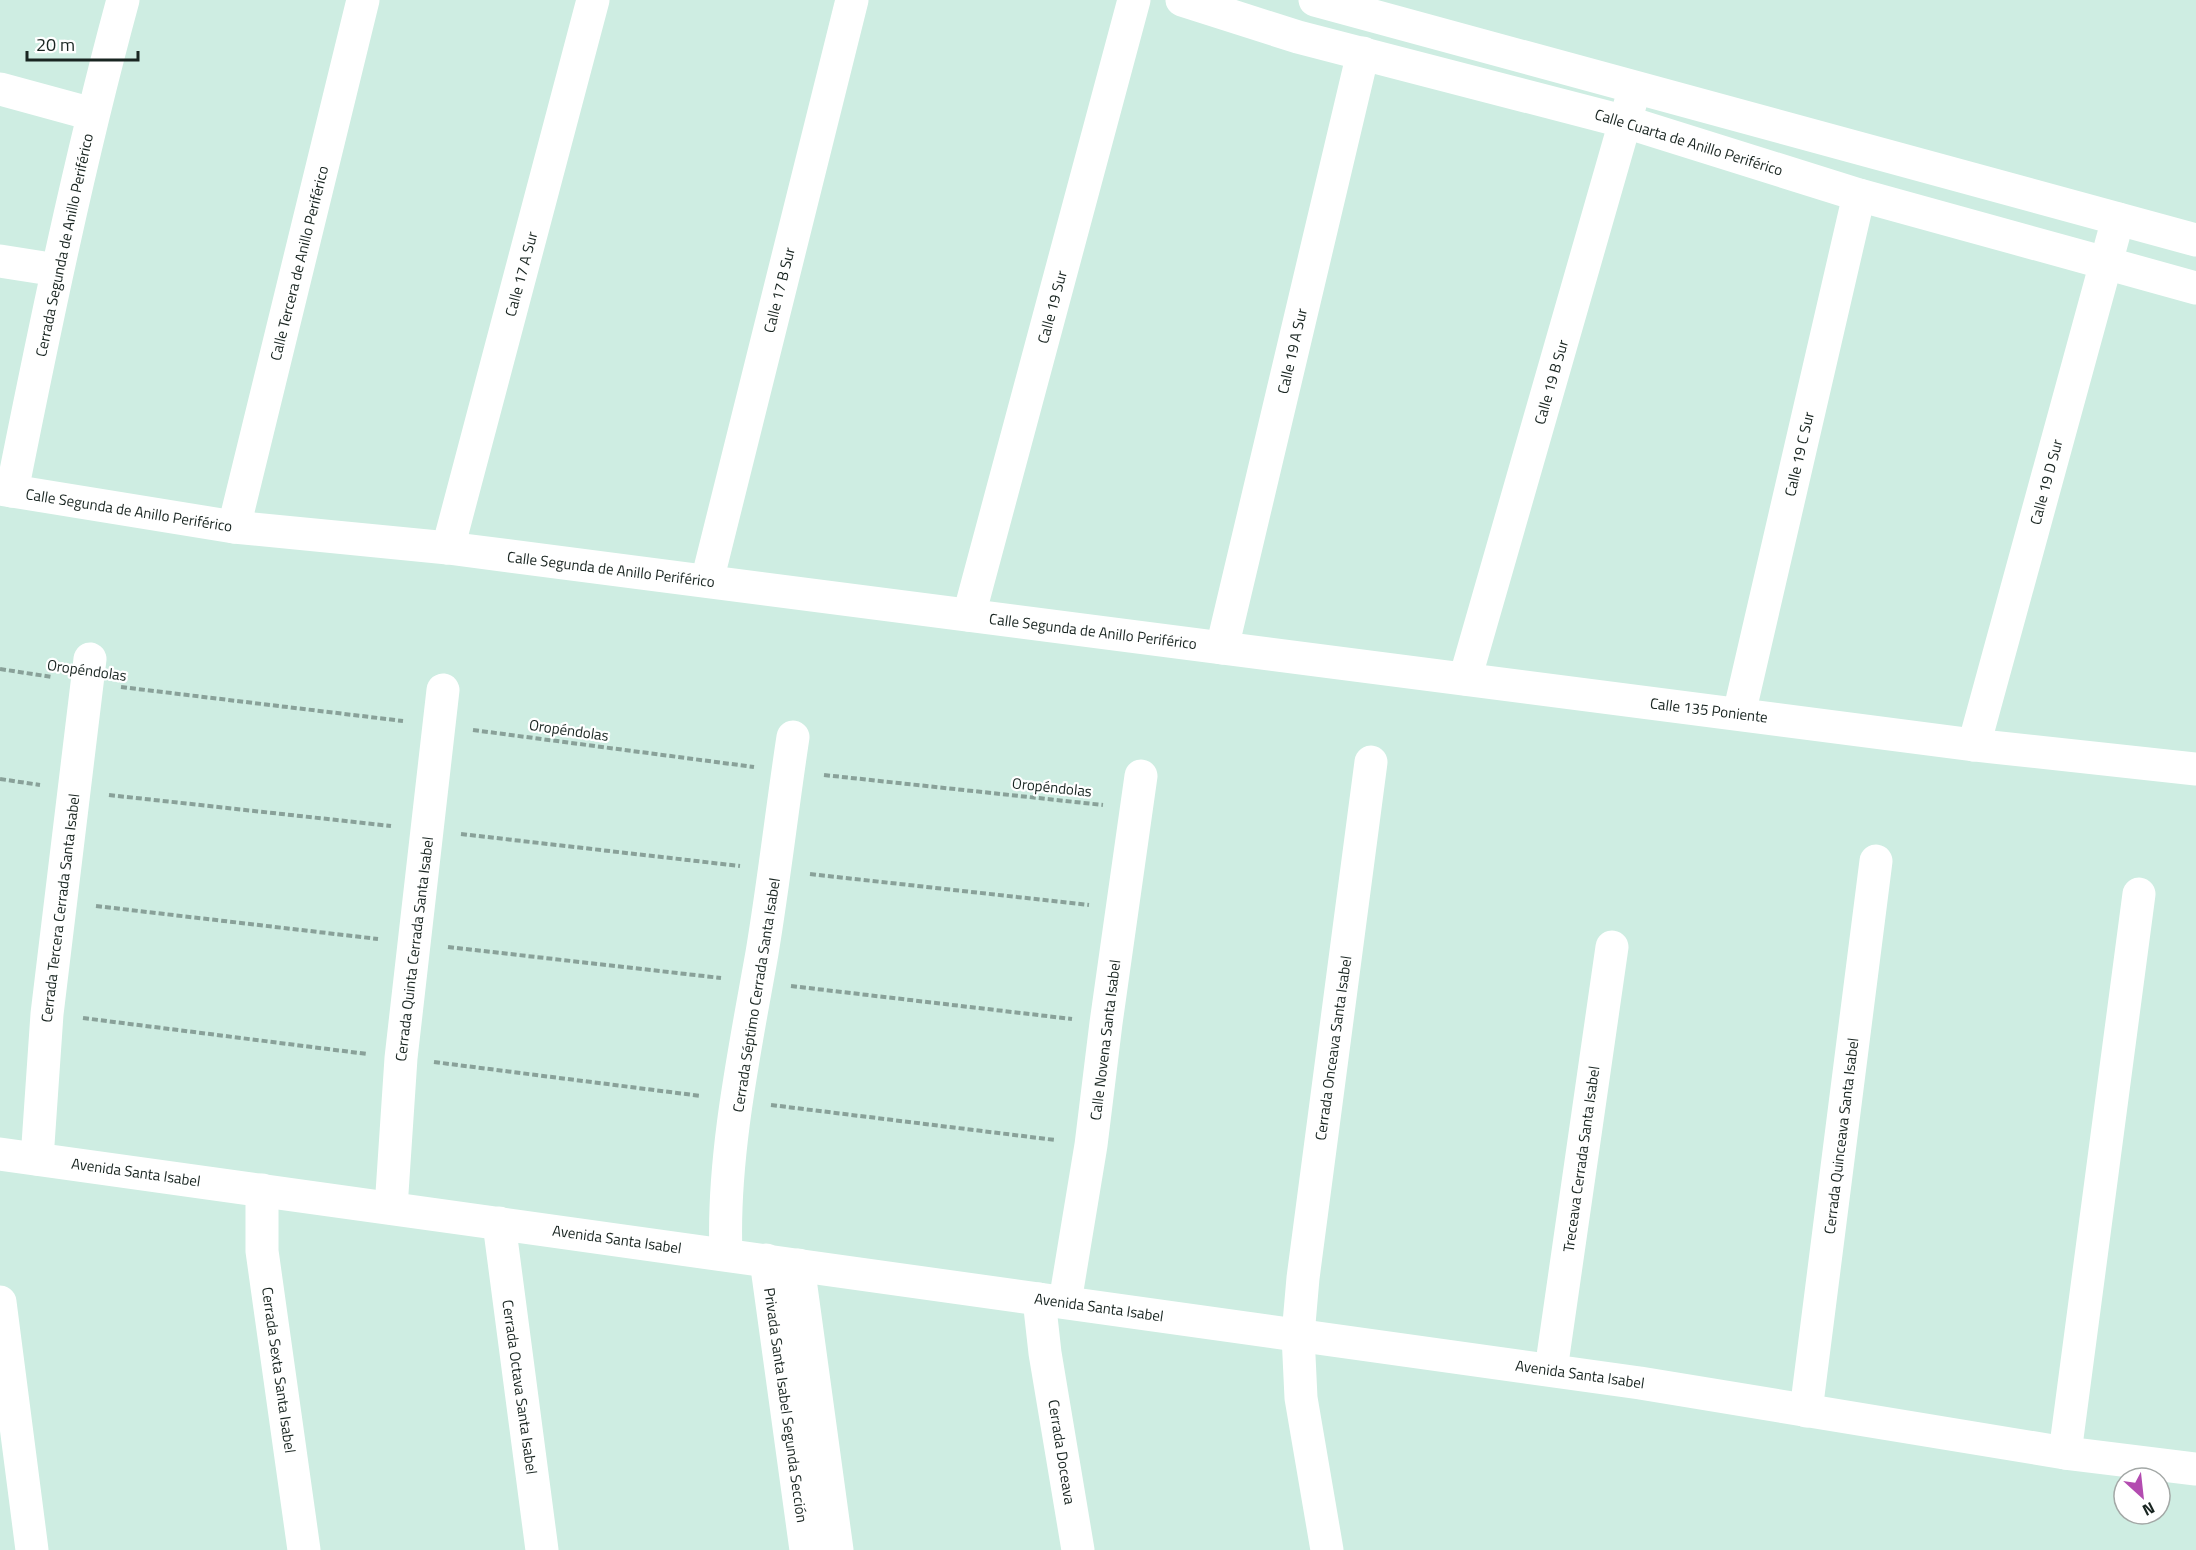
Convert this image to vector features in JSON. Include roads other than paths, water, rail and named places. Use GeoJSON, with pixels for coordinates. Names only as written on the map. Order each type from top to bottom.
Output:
{"type":"FeatureCollection","features":[{"type":"Feature","properties":{"kind":"street","name":"Cerrada Segunda de Anillo Periférico"},"geometry":{"type":"LineString","coordinates":[[6,490],[92,114],[123,0]]}},
{"type":"Feature","properties":{"kind":"street","name":"Calle Tercera de Anillo Periférico"},"geometry":{"type":"LineString","coordinates":[[234,527],[363,0]]}},
{"type":"Feature","properties":{"kind":"street","name":"Calle 17 A Sur"},"geometry":{"type":"LineString","coordinates":[[448,548],[593,0]]}},
{"type":"Feature","properties":{"kind":"street","name":"Calle 17 B Sur"},"geometry":{"type":"LineString","coordinates":[[706,581],[852,0]]}},
{"type":"Feature","properties":{"kind":"street","name":"Calle 19 Sur"},"geometry":{"type":"LineString","coordinates":[[969,615],[1134,0]]}},
{"type":"Feature","properties":{"kind":"street","name":"Calle Cuarta de Anillo Periférico"},"geometry":{"type":"LineString","coordinates":[[1182,0],[1298,37],[1626,122],[1859,195],[2196,288]]}},
{"type":"Feature","properties":{"kind":"street"},"geometry":{"type":"LineString","coordinates":[[1315,0],[2196,240]]}},
{"type":"Feature","properties":{"kind":"street","name":"Calle 19 A Sur"},"geometry":{"type":"LineString","coordinates":[[1222,648],[1363,53]]}},
{"type":"Feature","properties":{"kind":"street","name":"Calle 19 B Sur"},"geometry":{"type":"LineString","coordinates":[[1465,679],[1635,86]]}},
{"type":"Feature","properties":{"kind":"street"},"geometry":{"type":"LineString","coordinates":[[0,89],[92,114]]}},
{"type":"Feature","properties":{"kind":"street","name":"Calle 19 C Sur"},"geometry":{"type":"LineString","coordinates":[[1739,714],[1859,195]]}},
{"type":"Feature","properties":{"kind":"street","name":"Calle 19 D Sur"},"geometry":{"type":"LineString","coordinates":[[1974,745],[2118,219]]}},
{"type":"Feature","properties":{"kind":"street"},"geometry":{"type":"LineString","coordinates":[[0,261],[57,270]]}},
{"type":"Feature","properties":{"kind":"street","name":"Calle Segunda de Anillo Periférico"},"geometry":{"type":"LineString","coordinates":[[6,490],[234,527],[448,548],[1222,648]]}},
{"type":"Feature","properties":{"kind":"street","name":"Calle 135 Poniente"},"geometry":{"type":"LineString","coordinates":[[1222,648],[1974,745],[2196,769]]}},
{"type":"Feature","properties":{"kind":"street","name":"Cerrada Tercera Cerrada Santa Isabel"},"geometry":{"type":"LineString","coordinates":[[37,1158],[47,1014],[88,671]]}},
{"type":"Feature","properties":{"kind":"street","name":"Cerrada Quinta Cerrada Santa Isabel"},"geometry":{"type":"LineString","coordinates":[[392,1208],[401,1058],[443,690]]}},
{"type":"Feature","properties":{"kind":"street","name":"Cerrada Séptimo Cerrada Santa Isabel"},"geometry":{"type":"LineString","coordinates":[[726,1254],[725,1215],[738,1100],[776,870],[793,737]]}},
{"type":"Feature","properties":{"kind":"street","name":"Cerrada Onceava Santa Isabel"},"geometry":{"type":"LineString","coordinates":[[1327,1550],[1301,1398],[1298,1335],[1303,1278],[1371,762]]}},
{"type":"Feature","properties":{"kind":"street","name":"Calle Novena Santa Isabel"},"geometry":{"type":"LineString","coordinates":[[1052,1300],[1091,1145],[1141,776]]}},
{"type":"Feature","properties":{"kind":"street","name":"Cerrada Quinceava Santa Isabel"},"geometry":{"type":"LineString","coordinates":[[1806,1411],[1876,861]]}},
{"type":"Feature","properties":{"kind":"street"},"geometry":{"type":"LineString","coordinates":[[2065,1453],[2139,894]]}},
{"type":"Feature","properties":{"kind":"street","name":"Treceava Cerrada Santa Isabel"},"geometry":{"type":"LineString","coordinates":[[1551,1370],[1612,947]]}},
{"type":"Feature","properties":{"kind":"street","name":"Avenida Santa Isabel"},"geometry":{"type":"LineString","coordinates":[[0,1154],[1551,1370],[2065,1453],[2196,1469]]}},
{"type":"Feature","properties":{"kind":"street","name":"Cerrada Sexta Santa Isabel"},"geometry":{"type":"LineString","coordinates":[[262,1190],[262,1251],[304,1550]]}},
{"type":"Feature","properties":{"kind":"street","name":"Cerrada Octava Santa Isabel"},"geometry":{"type":"LineString","coordinates":[[499,1223],[542,1550]]}},
{"type":"Feature","properties":{"kind":"street","name":"Privada Santa Isabel Segunda Sección"},"geometry":{"type":"LineString","coordinates":[[766,1260],[806,1550]]}},
{"type":"Feature","properties":{"kind":"street","name":"Privada Santa Isabel Segunda Sección"},"geometry":{"type":"LineString","coordinates":[[798,1265],[837,1550]]}},
{"type":"Feature","properties":{"kind":"street","name":"Cerrada Doceava"},"geometry":{"type":"LineString","coordinates":[[1052,1300],[1045,1353],[1078,1550]]}},
{"type":"Feature","properties":{"kind":"street"},"geometry":{"type":"LineString","coordinates":[[0,1302],[32,1550]]}}]}
